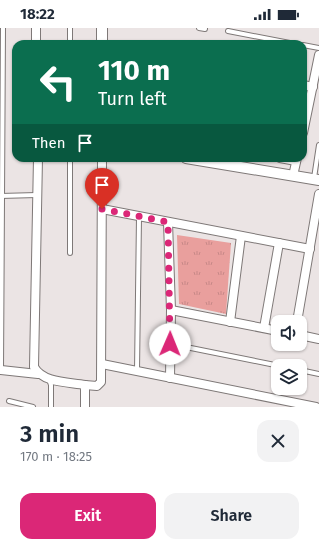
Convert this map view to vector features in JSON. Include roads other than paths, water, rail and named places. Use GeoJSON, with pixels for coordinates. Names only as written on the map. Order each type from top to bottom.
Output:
{"type":"FeatureCollection","features":[{"type":"Feature","properties":{"kind":"street"},"geometry":{"type":"LineString","coordinates":[[36,28],[36,40]]}},
{"type":"Feature","properties":{"kind":"street"},"geometry":{"type":"LineString","coordinates":[[102,28],[102,40]]}},
{"type":"Feature","properties":{"kind":"street"},"geometry":{"type":"LineString","coordinates":[[307,112],[319,55]]}},
{"type":"Feature","properties":{"kind":"street"},"geometry":{"type":"LineString","coordinates":[[307,86],[313,87]]}},
{"type":"Feature","properties":{"kind":"street"},"geometry":{"type":"LineString","coordinates":[[38,162],[33,359],[38,374]]}},
{"type":"Feature","properties":{"kind":"street"},"geometry":{"type":"LineString","coordinates":[[1,370],[38,374],[49,379],[85,385],[97,386],[101,382],[102,162]]}},
{"type":"Feature","properties":{"kind":"street"},"geometry":{"type":"LineString","coordinates":[[210,162],[316,180]]}},
{"type":"Feature","properties":{"kind":"street"},"geometry":{"type":"LineString","coordinates":[[293,176],[296,162]]}},
{"type":"Feature","properties":{"kind":"street"},"geometry":{"type":"LineString","coordinates":[[298,315],[319,194]]}},
{"type":"Feature","properties":{"kind":"street"},"geometry":{"type":"LineString","coordinates":[[102,209],[310,248]]}},
{"type":"Feature","properties":{"kind":"street"},"geometry":{"type":"LineString","coordinates":[[168,222],[171,310],[170,378]]}},
{"type":"Feature","properties":{"kind":"street"},"geometry":{"type":"LineString","coordinates":[[230,322],[241,236]]}},
{"type":"Feature","properties":{"kind":"street"},"geometry":{"type":"LineString","coordinates":[[264,328],[279,243]]}},
{"type":"Feature","properties":{"kind":"street"},"geometry":{"type":"LineString","coordinates":[[171,310],[271,330]]}},
{"type":"Feature","properties":{"kind":"street"},"geometry":{"type":"LineString","coordinates":[[307,337],[319,340]]}},
{"type":"Feature","properties":{"kind":"street"},"geometry":{"type":"LineString","coordinates":[[102,364],[316,407]]}},
{"type":"Feature","properties":{"kind":"street"},"geometry":{"type":"LineString","coordinates":[[85,385],[85,407]]}},
{"type":"Feature","properties":{"kind":"lane"},"geometry":{"type":"LineString","coordinates":[[1,370],[3,28]]}},
{"type":"Feature","properties":{"kind":"lane"},"geometry":{"type":"LineString","coordinates":[[70,28],[70,40]]}},
{"type":"Feature","properties":{"kind":"lane"},"geometry":{"type":"LineString","coordinates":[[199,28],[205,29]]}},
{"type":"Feature","properties":{"kind":"lane"},"geometry":{"type":"LineString","coordinates":[[228,31],[274,40]]}},
{"type":"Feature","properties":{"kind":"lane"},"geometry":{"type":"LineString","coordinates":[[307,46],[319,48]]}},
{"type":"Feature","properties":{"kind":"lane"},"geometry":{"type":"LineString","coordinates":[[316,180],[319,145]]}},
{"type":"Feature","properties":{"kind":"lane"},"geometry":{"type":"LineString","coordinates":[[70,162],[70,253]]}},
{"type":"Feature","properties":{"kind":"lane"},"geometry":{"type":"LineString","coordinates":[[1,196],[37,196]]}},
{"type":"Feature","properties":{"kind":"lane"},"geometry":{"type":"LineString","coordinates":[[137,371],[139,216]]}},
{"type":"Feature","properties":{"kind":"lane"},"geometry":{"type":"LineString","coordinates":[[170,344],[271,364]]}},
{"type":"Feature","properties":{"kind":"lane"},"geometry":{"type":"LineString","coordinates":[[307,371],[319,374]]}},
{"type":"Feature","properties":{"kind":"lane"},"geometry":{"type":"LineString","coordinates":[[49,379],[51,385],[51,407]]}},
{"type":"Feature","properties":{"kind":"lane"},"geometry":{"type":"LineString","coordinates":[[9,402],[33,407]]}}]}
